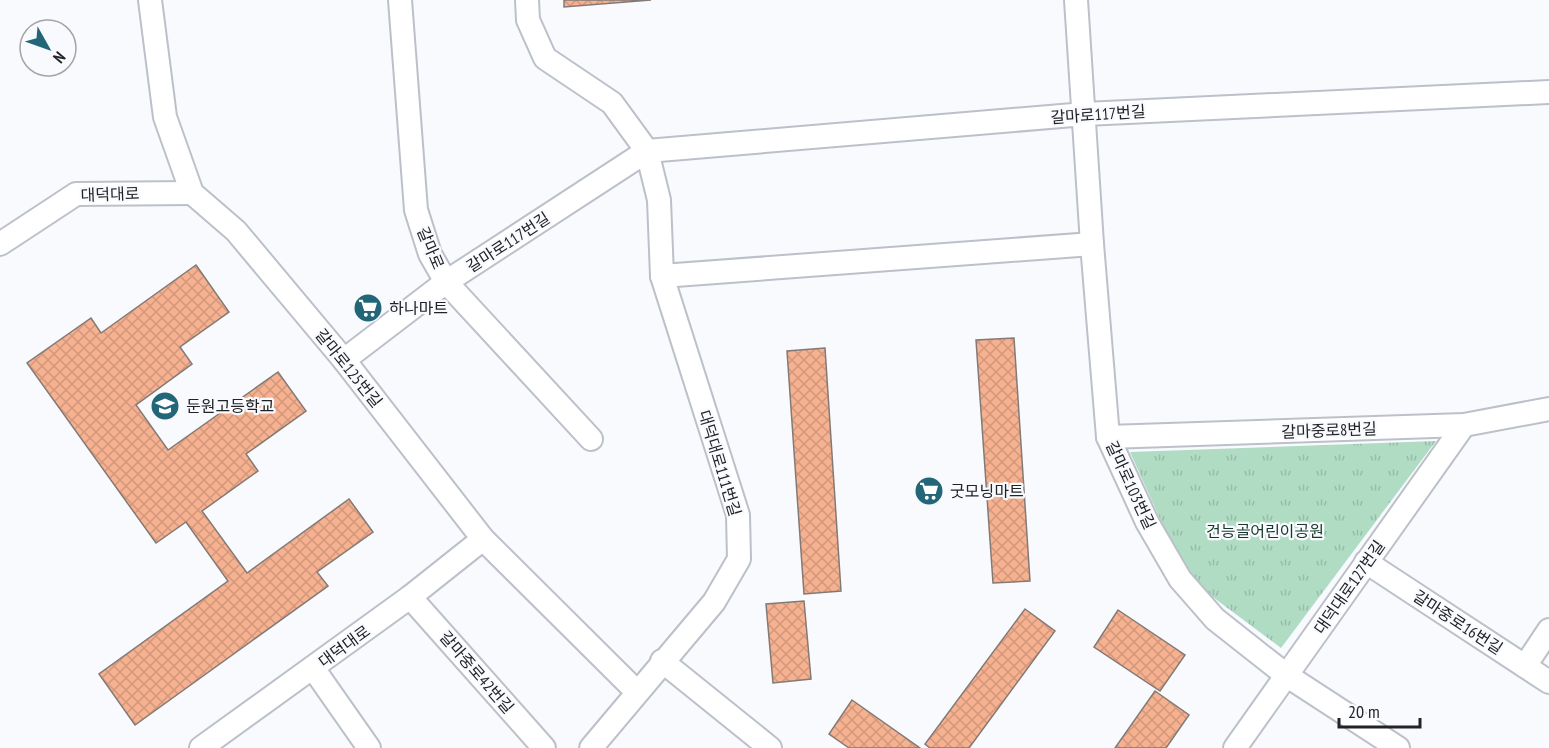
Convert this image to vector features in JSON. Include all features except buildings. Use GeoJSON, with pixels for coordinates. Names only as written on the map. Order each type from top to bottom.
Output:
{"type":"FeatureCollection","features":[{"type":"Feature","properties":{"kind":"street","name":"갈마로125번길"},"geometry":{"type":"LineString","coordinates":[[150,0],[165,117],[192,193],[236,231],[344,360],[483,539],[637,692]]}},
{"type":"Feature","properties":{"kind":"street","name":"갈마로"},"geometry":{"type":"LineString","coordinates":[[400,0],[416,210],[430,254],[446,282],[591,439]]}},
{"type":"Feature","properties":{"kind":"street"},"geometry":{"type":"LineString","coordinates":[[527,0],[528,20],[545,58],[612,103],[647,151]]}},
{"type":"Feature","properties":{"kind":"street","name":"갈마로103번길"},"geometry":{"type":"LineString","coordinates":[[1077,0],[1092,244],[1108,437],[1147,522],[1180,579],[1215,619],[1286,675],[1398,748]]}},
{"type":"Feature","properties":{"kind":"street","name":"갈마로117번길"},"geometry":{"type":"LineString","coordinates":[[344,360],[446,282],[647,151],[1084,114],[1549,92]]}},
{"type":"Feature","properties":{"kind":"street","name":"대덕대로111번길"},"geometry":{"type":"LineString","coordinates":[[591,748],[714,602],[740,559],[738,515],[662,276],[659,200],[647,151]]}},
{"type":"Feature","properties":{"kind":"street","name":"대덕대로"},"geometry":{"type":"LineString","coordinates":[[2,239],[76,194],[192,193]]}},
{"type":"Feature","properties":{"kind":"street"},"geometry":{"type":"LineString","coordinates":[[662,276],[1092,244]]}},
{"type":"Feature","properties":{"kind":"street","name":"갈마중로8번길"},"geometry":{"type":"LineString","coordinates":[[1108,437],[1464,425],[1549,410]]}},
{"type":"Feature","properties":{"kind":"street","name":"대덕대로127번길"},"geometry":{"type":"LineString","coordinates":[[1234,748],[1464,425]]}},
{"type":"Feature","properties":{"kind":"street","name":"대덕대로"},"geometry":{"type":"LineString","coordinates":[[201,748],[410,597],[483,539]]}},
{"type":"Feature","properties":{"kind":"street","name":"갈마중로16번길"},"geometry":{"type":"LineString","coordinates":[[1366,562],[1549,682]]}},
{"type":"Feature","properties":{"kind":"street","name":"갈마중로42번길"},"geometry":{"type":"LineString","coordinates":[[410,597],[544,748]]}},
{"type":"Feature","properties":{"kind":"street"},"geometry":{"type":"LineString","coordinates":[[1525,666],[1549,630]]}},
{"type":"Feature","properties":{"kind":"street"},"geometry":{"type":"LineString","coordinates":[[662,661],[770,748]]}},
{"type":"Feature","properties":{"kind":"street"},"geometry":{"type":"LineString","coordinates":[[313,668],[369,748]]}},
{"type":"Feature","properties":{"kind":"green space","name":"건능골어린이공원"},"geometry":{"type":"Polygon","coordinates":[[[1436,441],[1281,648],[1186,577],[1130,452],[1436,441]]]}},
{"type":"Feature","properties":{"kind":"place","name":"하나마트"},"geometry":{"type":"Point","coordinates":[368,308]}},
{"type":"Feature","properties":{"kind":"place","name":"둔원고등학교"},"geometry":{"type":"Point","coordinates":[165,406]}},
{"type":"Feature","properties":{"kind":"place","name":"굿모닝마트"},"geometry":{"type":"Point","coordinates":[929,491]}}]}
